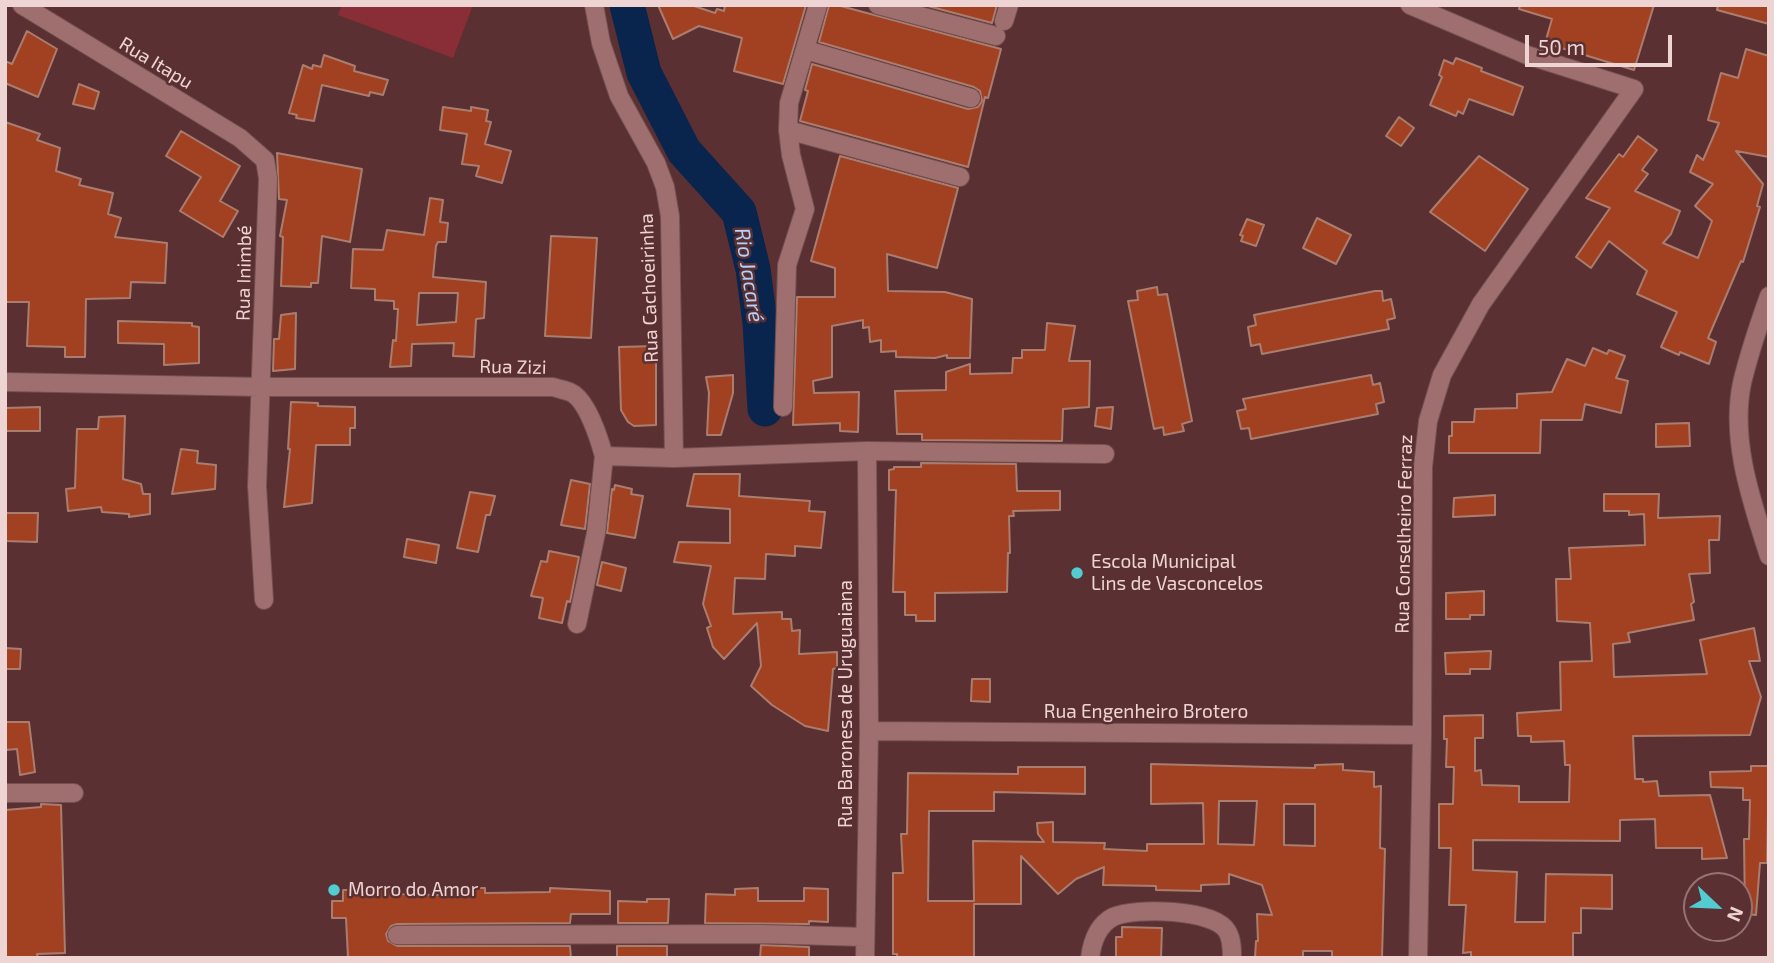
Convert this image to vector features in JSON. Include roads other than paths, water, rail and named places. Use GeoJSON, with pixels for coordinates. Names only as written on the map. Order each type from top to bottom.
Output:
{"type":"FeatureCollection","features":[{"type":"Feature","properties":{"kind":"street","name":"Rua Itapu"},"geometry":{"type":"LineString","coordinates":[[22,5],[240,138],[265,160]]}},
{"type":"Feature","properties":{"kind":"street","name":"Rua Cachoeirinha"},"geometry":{"type":"LineString","coordinates":[[594,5],[601,43],[620,96],[656,163],[665,187],[670,216],[674,458]]}},
{"type":"Feature","properties":{"kind":"street"},"geometry":{"type":"LineString","coordinates":[[783,407],[787,265],[805,209],[791,155],[789,103],[818,5]]}},
{"type":"Feature","properties":{"kind":"street"},"geometry":{"type":"LineString","coordinates":[[878,5],[1003,21]]}},
{"type":"Feature","properties":{"kind":"street","name":"Rua Conselheiro Ferraz"},"geometry":{"type":"LineString","coordinates":[[1410,5],[1536,59],[1634,89],[1481,304],[1441,375],[1428,421],[1423,467],[1419,958]]}},
{"type":"Feature","properties":{"kind":"street"},"geometry":{"type":"LineString","coordinates":[[806,50],[971,98]]}},
{"type":"Feature","properties":{"kind":"street"},"geometry":{"type":"LineString","coordinates":[[788,130],[960,177]]}},
{"type":"Feature","properties":{"kind":"street","name":"Rua Inimbé"},"geometry":{"type":"LineString","coordinates":[[264,600],[257,486],[268,178],[265,160]]}},
{"type":"Feature","properties":{"kind":"street"},"geometry":{"type":"LineString","coordinates":[[1769,296],[1742,386],[1740,434],[1747,487],[1769,556]]}},
{"type":"Feature","properties":{"kind":"street","name":"Rua Zizi"},"geometry":{"type":"LineString","coordinates":[[5,382],[262,387],[554,387],[572,392],[581,400],[600,440],[604,456]]}},
{"type":"Feature","properties":{"kind":"street"},"geometry":{"type":"LineString","coordinates":[[576,624],[596,533],[604,456],[674,458],[867,451],[1105,454]]}},
{"type":"Feature","properties":{"kind":"street","name":"Rua Baronesa de Uruguaiana"},"geometry":{"type":"LineString","coordinates":[[865,958],[869,730],[867,451]]}},
{"type":"Feature","properties":{"kind":"street","name":"Rua Engenheiro Brotero"},"geometry":{"type":"LineString","coordinates":[[869,730],[1422,735]]}},
{"type":"Feature","properties":{"kind":"street"},"geometry":{"type":"LineString","coordinates":[[5,793],[74,793]]}},
{"type":"Feature","properties":{"kind":"street"},"geometry":{"type":"LineString","coordinates":[[1090,958],[1091,945],[1100,928],[1113,918],[1134,912],[1193,914],[1215,921],[1226,930],[1232,946],[1232,958]]}},
{"type":"Feature","properties":{"kind":"street"},"geometry":{"type":"LineString","coordinates":[[397,934],[760,934],[865,937]]}},
{"type":"Feature","properties":{"kind":"waterway","name":"Rio Jacaré"},"geometry":{"type":"LineString","coordinates":[[627,5],[644,73],[684,151],[739,212],[753,269],[760,323],[765,409]]}},
{"type":"Feature","properties":{"kind":"place","name":"Escola Municipal Lins de Vasconcelos"},"geometry":{"type":"Point","coordinates":[1077,573]}},
{"type":"Feature","properties":{"kind":"place","name":"Morro do Amor"},"geometry":{"type":"Point","coordinates":[334,890]}}]}
